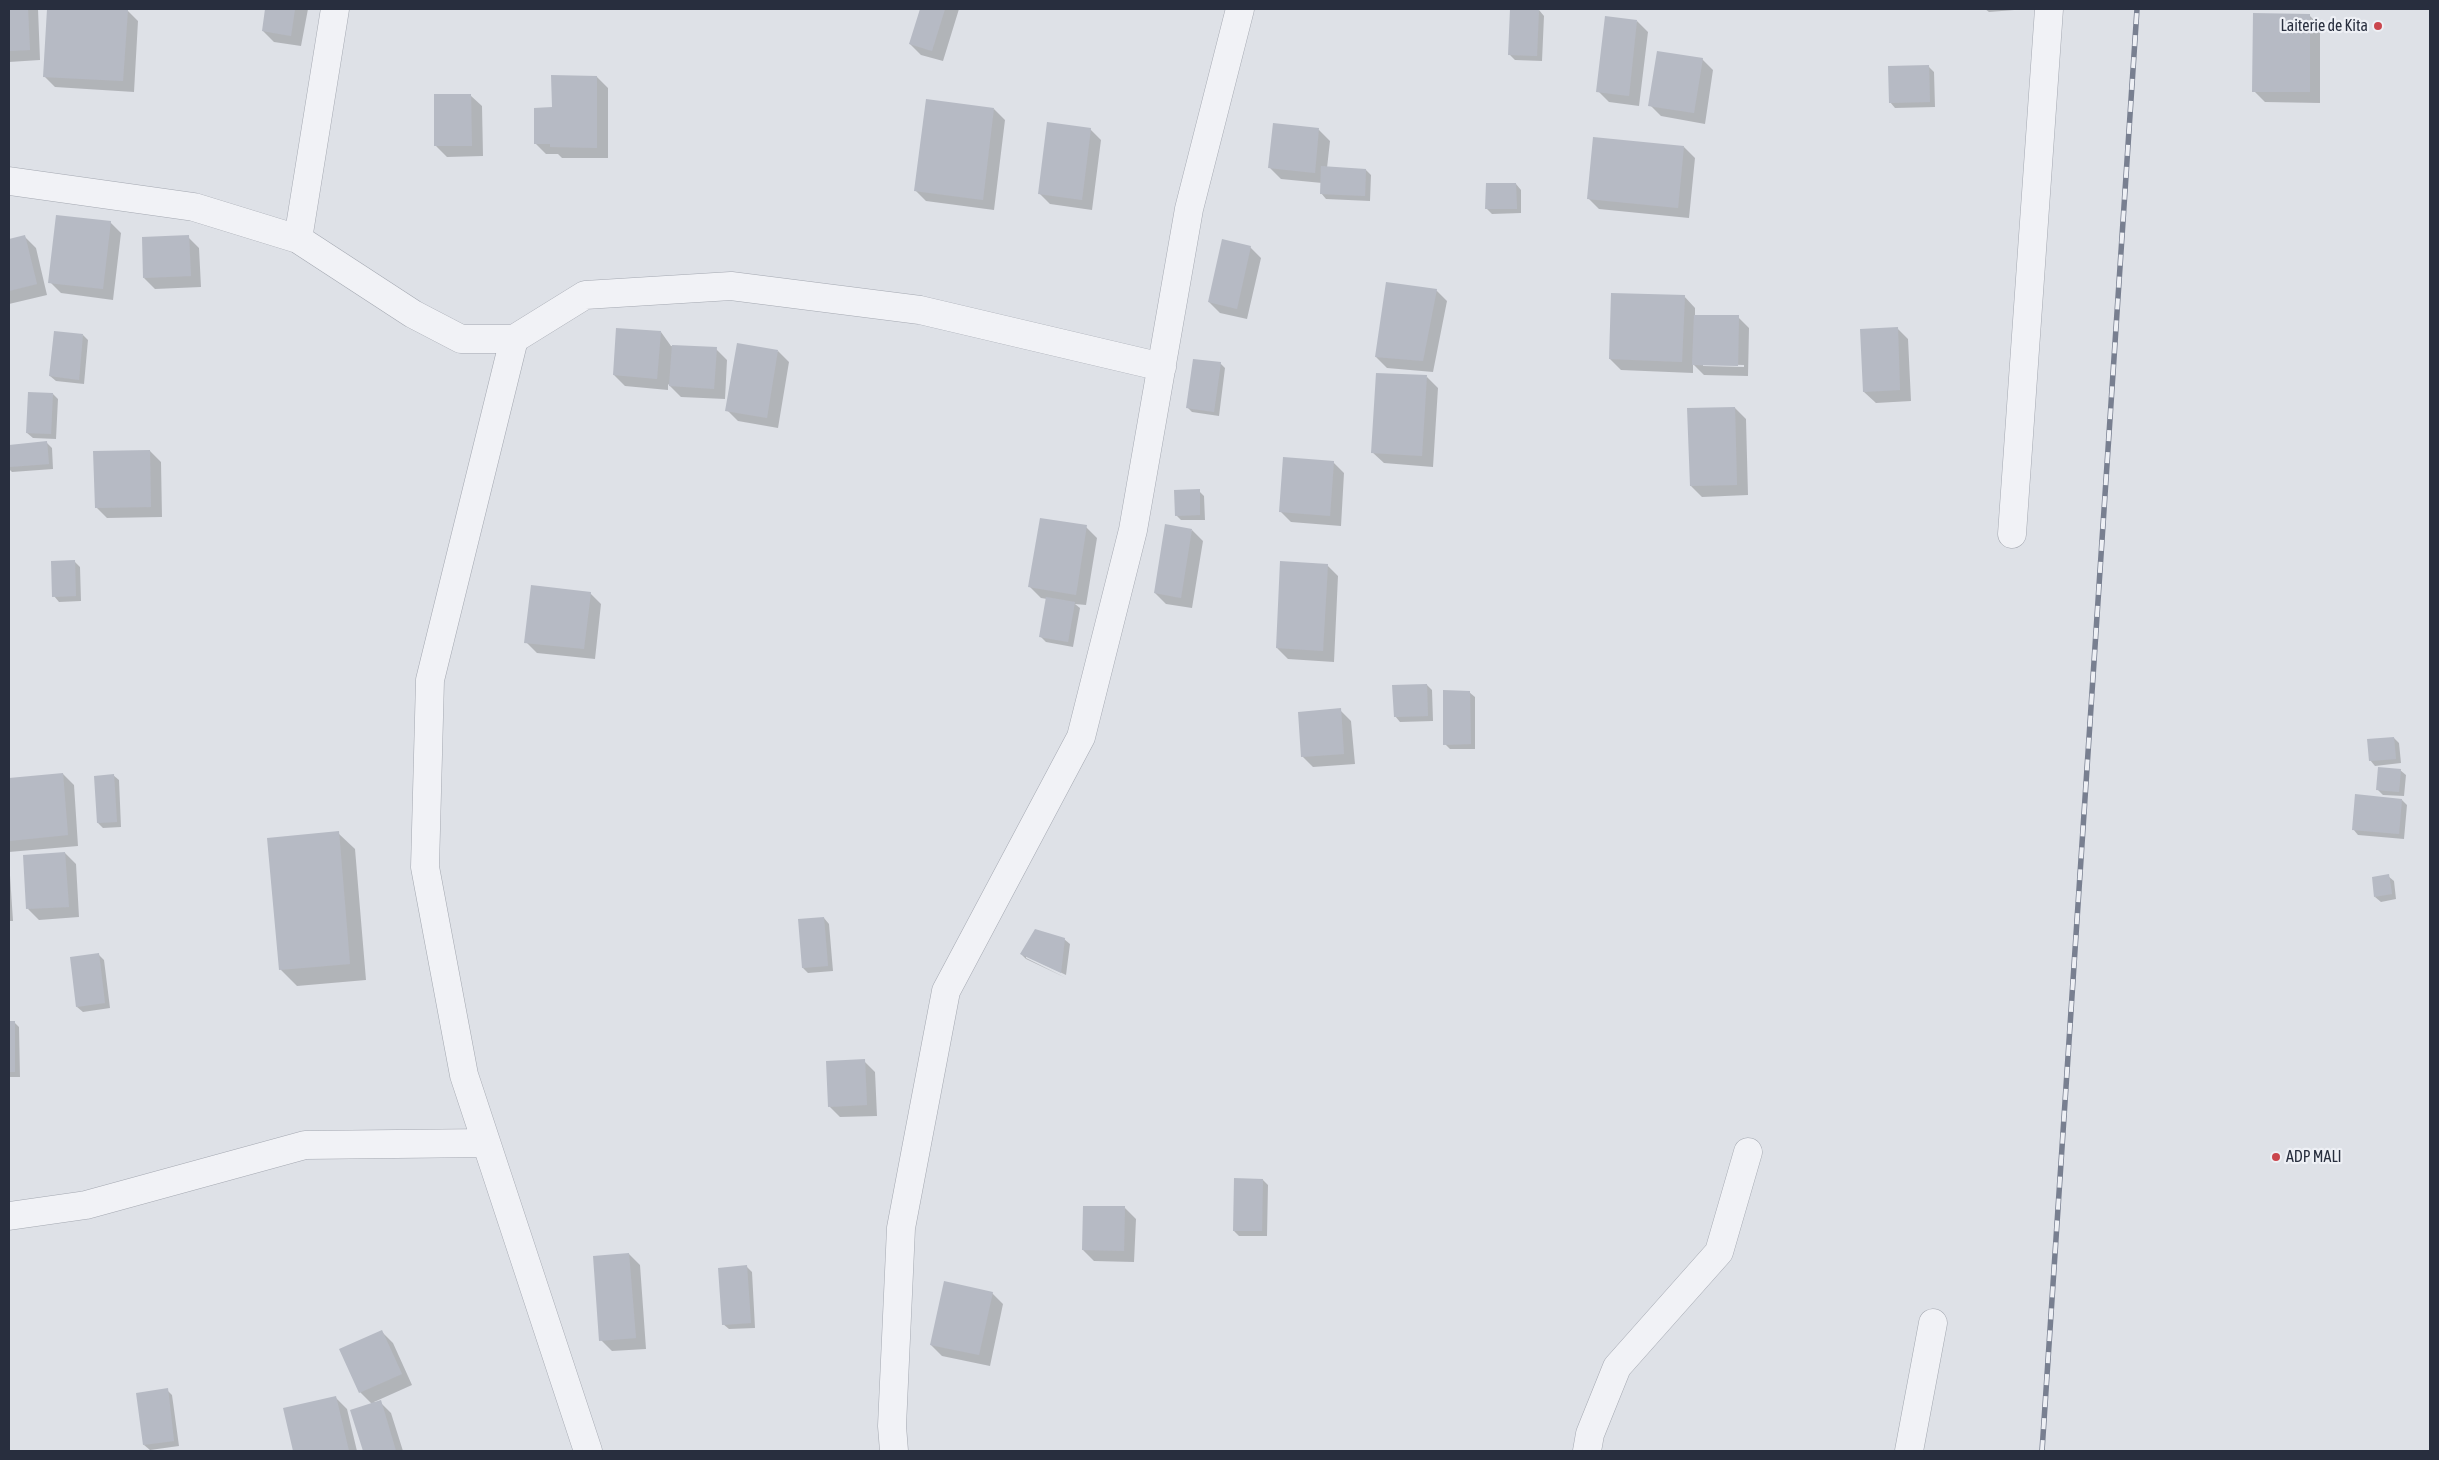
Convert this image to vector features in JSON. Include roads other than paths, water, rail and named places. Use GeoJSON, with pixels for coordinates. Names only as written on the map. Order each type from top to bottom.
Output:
{"type":"FeatureCollection","features":[{"type":"Feature","properties":{"kind":"street"},"geometry":{"type":"LineString","coordinates":[[298,239],[335,9]]}},
{"type":"Feature","properties":{"kind":"street"},"geometry":{"type":"LineString","coordinates":[[894,1451],[892,1426],[901,1228],[946,991],[1081,737],[1133,530],[1189,208],[1240,9]]}},
{"type":"Feature","properties":{"kind":"street"},"geometry":{"type":"LineString","coordinates":[[2012,534],[2049,9]]}},
{"type":"Feature","properties":{"kind":"street"},"geometry":{"type":"LineString","coordinates":[[9,181],[194,207],[298,239],[413,314],[461,339],[514,339],[585,295],[730,286],[920,310],[1162,367]]}},
{"type":"Feature","properties":{"kind":"street"},"geometry":{"type":"LineString","coordinates":[[514,339],[433,671],[430,690],[425,867],[464,1075],[588,1451]]}},
{"type":"Feature","properties":{"kind":"street"},"geometry":{"type":"LineString","coordinates":[[9,1216],[86,1205],[305,1145],[486,1143]]}},
{"type":"Feature","properties":{"kind":"street"},"geometry":{"type":"LineString","coordinates":[[1587,1451],[1590,1434],[1617,1367],[1719,1252],[1748,1152]]}},
{"type":"Feature","properties":{"kind":"street"},"geometry":{"type":"LineString","coordinates":[[1909,1451],[1933,1323]]}},
{"type":"Feature","properties":{"kind":"railway"},"geometry":{"type":"LineString","coordinates":[[2042,1451],[2137,9]]}},
{"type":"Feature","properties":{"kind":"place","name":"Laiterie de Kita"},"geometry":{"type":"Point","coordinates":[2378,26]}},
{"type":"Feature","properties":{"kind":"place","name":"ADP MALI"},"geometry":{"type":"Point","coordinates":[2276,1157]}}]}
